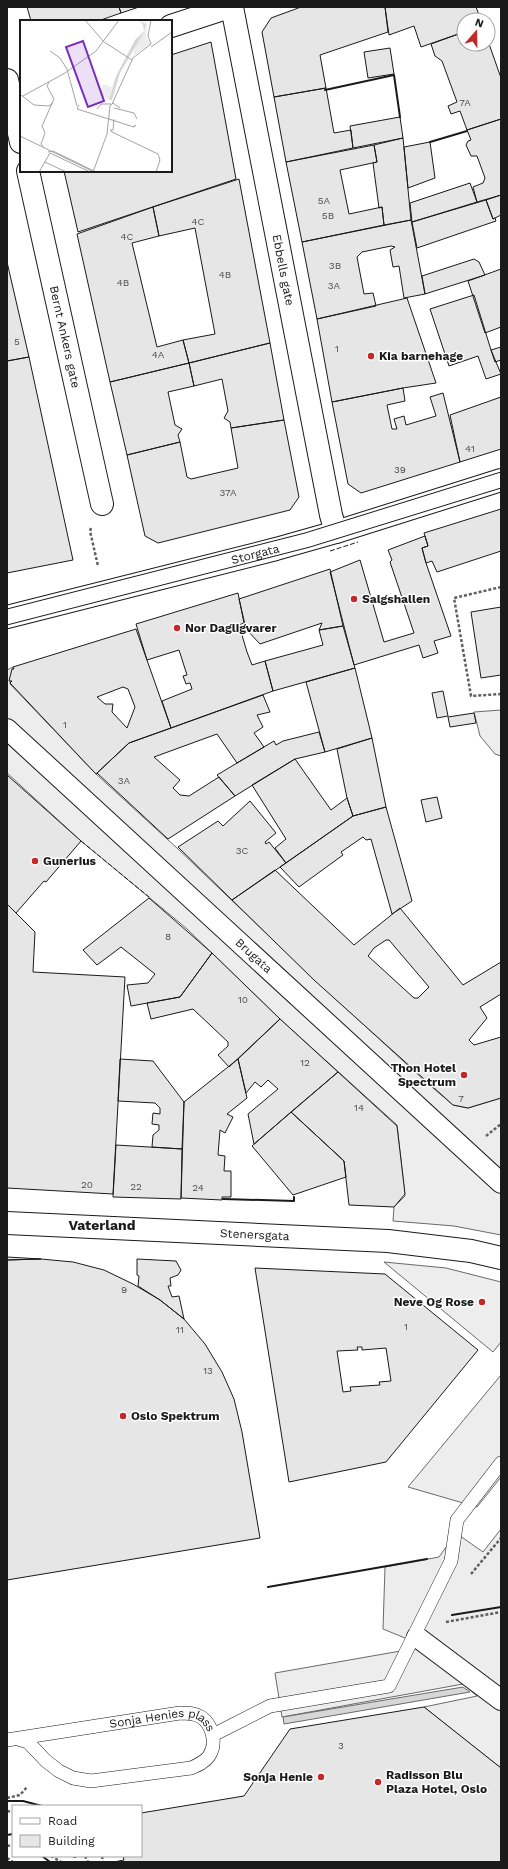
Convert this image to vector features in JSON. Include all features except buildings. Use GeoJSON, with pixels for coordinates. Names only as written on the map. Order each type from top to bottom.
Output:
{"type":"FeatureCollection","features":[{"type":"Feature","properties":{"kind":"street"},"geometry":{"type":"LineString","coordinates":[[172,26],[229,7]]}},
{"type":"Feature","properties":{"kind":"street","name":"Ebbells gate"},"geometry":{"type":"LineString","coordinates":[[232,7],[331,515],[336,532]]}},
{"type":"Feature","properties":{"kind":"street"},"geometry":{"type":"LineString","coordinates":[[20,76],[7,80],[20,138]]}},
{"type":"Feature","properties":{"kind":"street","name":"Bernt Ankers gate"},"geometry":{"type":"LineString","coordinates":[[28,172],[102,504]]}},
{"type":"Feature","properties":{"kind":"street","name":"Storgata"},"geometry":{"type":"LineString","coordinates":[[7,617],[262,553],[336,532],[501,480]]}},
{"type":"Feature","properties":{"kind":"street","name":"Brugata"},"geometry":{"type":"LineString","coordinates":[[7,729],[501,1183]]}},
{"type":"Feature","properties":{"kind":"street","name":"Stenersgata"},"geometry":{"type":"LineString","coordinates":[[7,1223],[415,1243],[471,1251],[501,1258]]}},
{"type":"Feature","properties":{"kind":"street"},"geometry":{"type":"LineString","coordinates":[[417,1637],[501,1700]]}},
{"type":"Feature","properties":{"kind":"lane"},"geometry":{"type":"LineString","coordinates":[[213,1735],[270,1706],[389,1686],[451,1561],[457,1520],[501,1463]]}},
{"type":"Feature","properties":{"kind":"lane","name":"Sonja Henies plass"},"geometry":{"type":"LineString","coordinates":[[180,1713],[191,1713],[201,1717],[209,1725],[213,1735],[213,1746],[209,1756],[201,1764],[191,1768],[91,1781],[73,1778],[58,1771],[46,1762],[28,1742],[12,1739],[180,1713]]}},
{"type":"Feature","properties":{"kind":"path"},"geometry":{"type":"LineString","coordinates":[[90,531],[99,571]]}},
{"type":"Feature","properties":{"kind":"path"},"geometry":{"type":"LineString","coordinates":[[501,587],[454,598],[471,696],[501,694]]}},
{"type":"Feature","properties":{"kind":"path"},"geometry":{"type":"LineString","coordinates":[[471,1617],[501,1612]]}},
{"type":"Feature","properties":{"kind":"path"},"geometry":{"type":"LineString","coordinates":[[7,1798],[20,1795],[27,1787]]}},
{"type":"Feature","properties":{"kind":"path"},"geometry":{"type":"LineString","coordinates":[[7,1858],[13,1862]]}},
{"type":"Feature","properties":{"kind":"shaded area"},"geometry":{"type":"Polygon","coordinates":[[[13,667],[10,684],[96,774],[426,1082],[453,1105],[468,1108],[501,1098],[501,1235],[454,1226],[393,1221],[394,1207],[405,1196],[397,1125],[280,1019],[186,928],[81,841],[7,773],[7,670],[13,667]]]}},
{"type":"Feature","properties":{"kind":"shaded area"},"geometry":{"type":"Polygon","coordinates":[[[501,710],[501,756],[495,754],[480,736],[474,712],[501,710]]]}},
{"type":"Feature","properties":{"kind":"shaded area"},"geometry":{"type":"Polygon","coordinates":[[[384,1262],[446,1268],[501,1282],[501,1342],[493,1352],[384,1262]]]}},
{"type":"Feature","properties":{"kind":"shaded area"},"geometry":{"type":"Polygon","coordinates":[[[501,1375],[501,1477],[477,1507],[408,1487],[501,1375]]]}},
{"type":"Feature","properties":{"kind":"shaded area"},"geometry":{"type":"Polygon","coordinates":[[[501,1529],[501,1768],[424,1707],[477,1696],[463,1684],[282,1717],[275,1673],[412,1649],[410,1640],[383,1629],[385,1567],[439,1557],[456,1533],[483,1552],[501,1529]]]}},
{"type":"Feature","properties":{"kind":"shaded area"},"geometry":{"type":"Polygon","coordinates":[[[463,1687],[470,1692],[284,1724],[283,1717],[463,1687]]]}},
{"type":"Feature","properties":{"kind":"tram line"},"geometry":{"type":"LineString","coordinates":[[7,609],[305,533],[501,472]]}},
{"type":"Feature","properties":{"kind":"tram line"},"geometry":{"type":"LineString","coordinates":[[7,625],[310,547],[501,488]]}},
{"type":"Feature","properties":{"kind":"fence"},"geometry":{"type":"LineString","coordinates":[[330,551],[358,542]]}},
{"type":"Feature","properties":{"kind":"fence"},"geometry":{"type":"LineString","coordinates":[[81,841],[149,897]]}},
{"type":"Feature","properties":{"kind":"wall"},"geometry":{"type":"LineString","coordinates":[[325,90],[394,75],[400,117]]}},
{"type":"Feature","properties":{"kind":"wall"},"geometry":{"type":"LineString","coordinates":[[430,142],[467,131]]}},
{"type":"Feature","properties":{"kind":"wall"},"geometry":{"type":"LineString","coordinates":[[223,1199],[294,1201],[294,1197]]}},
{"type":"Feature","properties":{"kind":"wall"},"geometry":{"type":"LineString","coordinates":[[268,1587],[427,1559]]}},
{"type":"Feature","properties":{"kind":"wall"},"geometry":{"type":"LineString","coordinates":[[452,1615],[501,1607]]}},
{"type":"Feature","properties":{"kind":"wall"},"geometry":{"type":"LineString","coordinates":[[7,1801],[23,1801],[38,1805]]}},
{"type":"Feature","properties":{"kind":"wall"},"geometry":{"type":"LineString","coordinates":[[7,1835],[12,1834]]}},
{"type":"Feature","properties":{"kind":"wall"},"geometry":{"type":"LineString","coordinates":[[43,1857],[50,1862]]}},
{"type":"Feature","properties":{"kind":"place","name":"Kia barnehage"},"geometry":{"type":"Point","coordinates":[371,356]}},
{"type":"Feature","properties":{"kind":"place","name":"Salgshallen"},"geometry":{"type":"Point","coordinates":[354,599]}},
{"type":"Feature","properties":{"kind":"place","name":"Nor Dagligvarer"},"geometry":{"type":"Point","coordinates":[177,628]}},
{"type":"Feature","properties":{"kind":"place","name":"Gunerius"},"geometry":{"type":"Point","coordinates":[35,861]}},
{"type":"Feature","properties":{"kind":"place","name":"Thon Hotel Spectrum"},"geometry":{"type":"Point","coordinates":[464,1075]}},
{"type":"Feature","properties":{"kind":"place","name":"Neve Og Rose"},"geometry":{"type":"Point","coordinates":[482,1302]}},
{"type":"Feature","properties":{"kind":"place","name":"Oslo Spektrum"},"geometry":{"type":"Point","coordinates":[123,1416]}},
{"type":"Feature","properties":{"kind":"place","name":"Sonja Henie"},"geometry":{"type":"Point","coordinates":[321,1777]}},
{"type":"Feature","properties":{"kind":"place","name":"Radisson Blu Plaza Hotel, Oslo"},"geometry":{"type":"Point","coordinates":[378,1782]}},
{"type":"Feature","properties":{"kind":"district","name":"Vaterland"},"geometry":{"type":"Point","coordinates":[102,1225]}}]}
